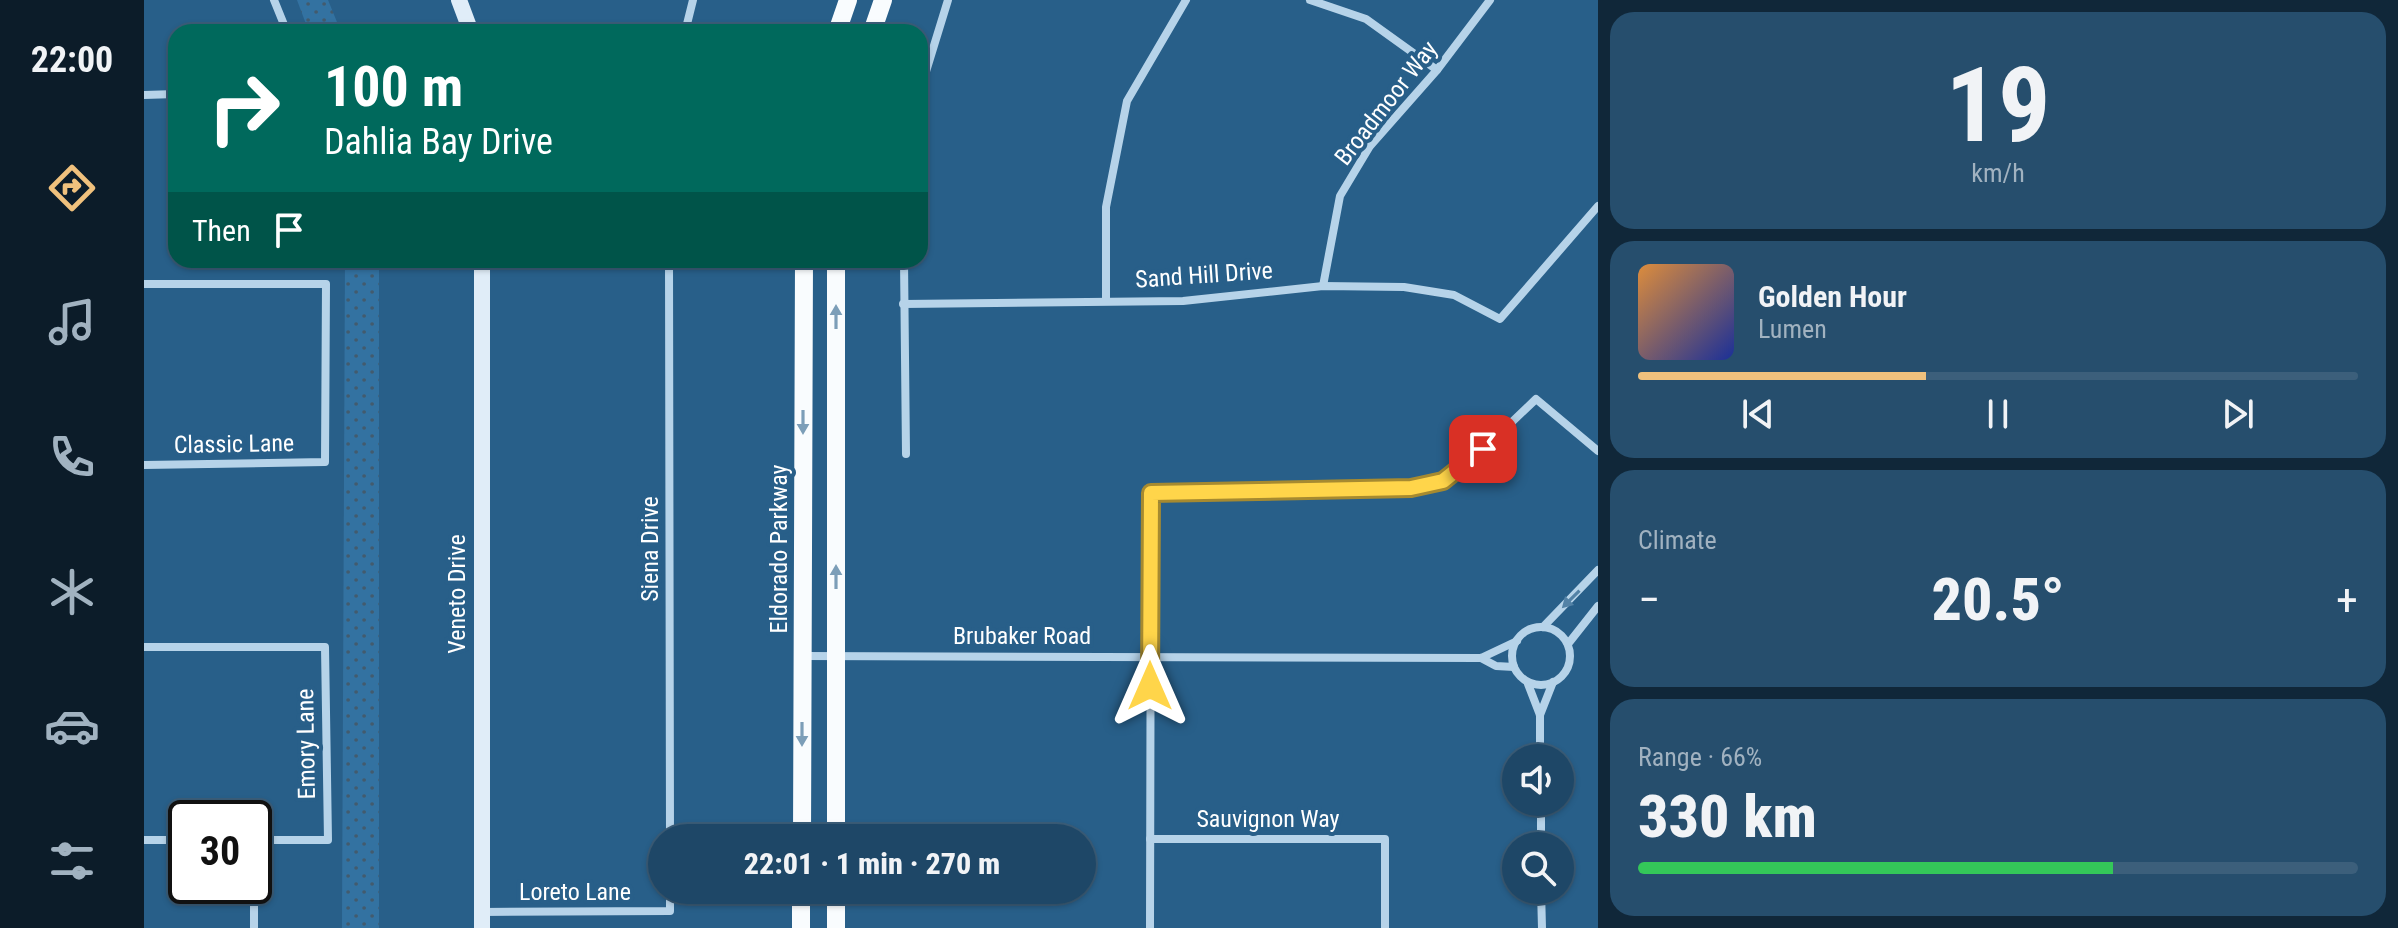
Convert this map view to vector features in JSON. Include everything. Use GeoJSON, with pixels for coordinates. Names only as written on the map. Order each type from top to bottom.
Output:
{"type":"FeatureCollection","features":[{"type":"Feature","properties":{"kind":"main road"},"geometry":{"type":"LineString","coordinates":[[840,24],[848,0]]}},
{"type":"Feature","properties":{"kind":"main road"},"geometry":{"type":"LineString","coordinates":[[875,24],[883,0]]}},
{"type":"Feature","properties":{"kind":"main road","name":"Eldorado Parkway"},"geometry":{"type":"LineString","coordinates":[[802,824],[804,268]]}},
{"type":"Feature","properties":{"kind":"main road"},"geometry":{"type":"LineString","coordinates":[[836,268],[836,824]]}},
{"type":"Feature","properties":{"kind":"main road"},"geometry":{"type":"LineString","coordinates":[[801,904],[801,928]]}},
{"type":"Feature","properties":{"kind":"main road"},"geometry":{"type":"LineString","coordinates":[[836,904],[836,928]]}},
{"type":"Feature","properties":{"kind":"street"},"geometry":{"type":"LineString","coordinates":[[274,0],[284,24]]}},
{"type":"Feature","properties":{"kind":"street"},"geometry":{"type":"LineString","coordinates":[[459,0],[468,24]]}},
{"type":"Feature","properties":{"kind":"street"},"geometry":{"type":"LineString","coordinates":[[687,24],[693,0]]}},
{"type":"Feature","properties":{"kind":"street"},"geometry":{"type":"LineString","coordinates":[[928,65],[948,0]]}},
{"type":"Feature","properties":{"kind":"street"},"geometry":{"type":"LineString","coordinates":[[1106,301],[1106,207],[1127,101],[1186,0]]}},
{"type":"Feature","properties":{"kind":"street"},"geometry":{"type":"LineString","coordinates":[[1310,0],[1366,19],[1437,70]]}},
{"type":"Feature","properties":{"kind":"street","name":"Broadmoor Way"},"geometry":{"type":"LineString","coordinates":[[1323,286],[1340,196],[1370,146],[1437,70],[1490,0]]}},
{"type":"Feature","properties":{"kind":"street"},"geometry":{"type":"LineString","coordinates":[[144,95],[168,94]]}},
{"type":"Feature","properties":{"kind":"street","name":"Sand Hill Drive"},"geometry":{"type":"LineString","coordinates":[[903,304],[1183,301],[1323,286],[1404,287],[1454,295],[1500,319],[1598,206]]}},
{"type":"Feature","properties":{"kind":"street","name":"Veneto Drive"},"geometry":{"type":"LineString","coordinates":[[481,920],[482,268]]}},
{"type":"Feature","properties":{"kind":"street","name":"Siena Drive"},"geometry":{"type":"LineString","coordinates":[[669,268],[670,824]]}},
{"type":"Feature","properties":{"kind":"street"},"geometry":{"type":"LineString","coordinates":[[904,268],[906,454]]}},
{"type":"Feature","properties":{"kind":"street","name":"Classic Lane"},"geometry":{"type":"LineString","coordinates":[[144,284],[326,284],[325,462],[144,465]]}},
{"type":"Feature","properties":{"kind":"street"},"geometry":{"type":"LineString","coordinates":[[1150,928],[1151,493],[1374,491],[1443,481],[1466,466],[1536,399],[1598,451]]}},
{"type":"Feature","properties":{"kind":"street"},"geometry":{"type":"LineString","coordinates":[[1543,627],[1598,570]]}},
{"type":"Feature","properties":{"kind":"street"},"geometry":{"type":"LineString","coordinates":[[1568,644],[1598,606]]}},
{"type":"Feature","properties":{"kind":"street"},"geometry":{"type":"LineString","coordinates":[[1540,715],[1553,682],[1564,672],[1570,653],[1568,644],[1551,629],[1543,627],[1530,630],[1517,641],[1514,667],[1528,684],[1540,715],[1540,744]]}},
{"type":"Feature","properties":{"kind":"street","name":"Brubaker Road"},"geometry":{"type":"LineString","coordinates":[[802,656],[1481,658],[1517,641]]}},
{"type":"Feature","properties":{"kind":"street","name":"Emory Lane"},"geometry":{"type":"LineString","coordinates":[[144,647],[325,647],[328,840],[272,840]]}},
{"type":"Feature","properties":{"kind":"street","name":"Brubaker Road"},"geometry":{"type":"LineString","coordinates":[[1481,658],[1496,666],[1514,667]]}},
{"type":"Feature","properties":{"kind":"street"},"geometry":{"type":"LineString","coordinates":[[1528,684],[1553,682]]}},
{"type":"Feature","properties":{"kind":"street","name":"Sauvignon Way"},"geometry":{"type":"LineString","coordinates":[[1150,839],[1385,839],[1385,928]]}},
{"type":"Feature","properties":{"kind":"street"},"geometry":{"type":"LineString","coordinates":[[144,840],[168,840]]}},
{"type":"Feature","properties":{"kind":"street"},"geometry":{"type":"LineString","coordinates":[[254,904],[254,928]]}},
{"type":"Feature","properties":{"kind":"street","name":"Loreto Lane"},"geometry":{"type":"LineString","coordinates":[[481,920],[670,911],[670,904]]}},
{"type":"Feature","properties":{"kind":"street"},"geometry":{"type":"LineString","coordinates":[[1541,904],[1542,928]]}},
{"type":"Feature","properties":{"kind":"shaded area"},"geometry":{"type":"Polygon","coordinates":[[[297,0],[328,0],[338,24],[306,24],[297,0]]]}},
{"type":"Feature","properties":{"kind":"shaded area"},"geometry":{"type":"Polygon","coordinates":[[[345,268],[379,268],[379,928],[342,928],[345,268]]]}},
{"type":"Feature","properties":{"kind":"route"},"geometry":{"type":"LineString","coordinates":[[1150,686],[1151,493],[1411,488],[1443,481],[1466,466],[1483,449]]}}]}
